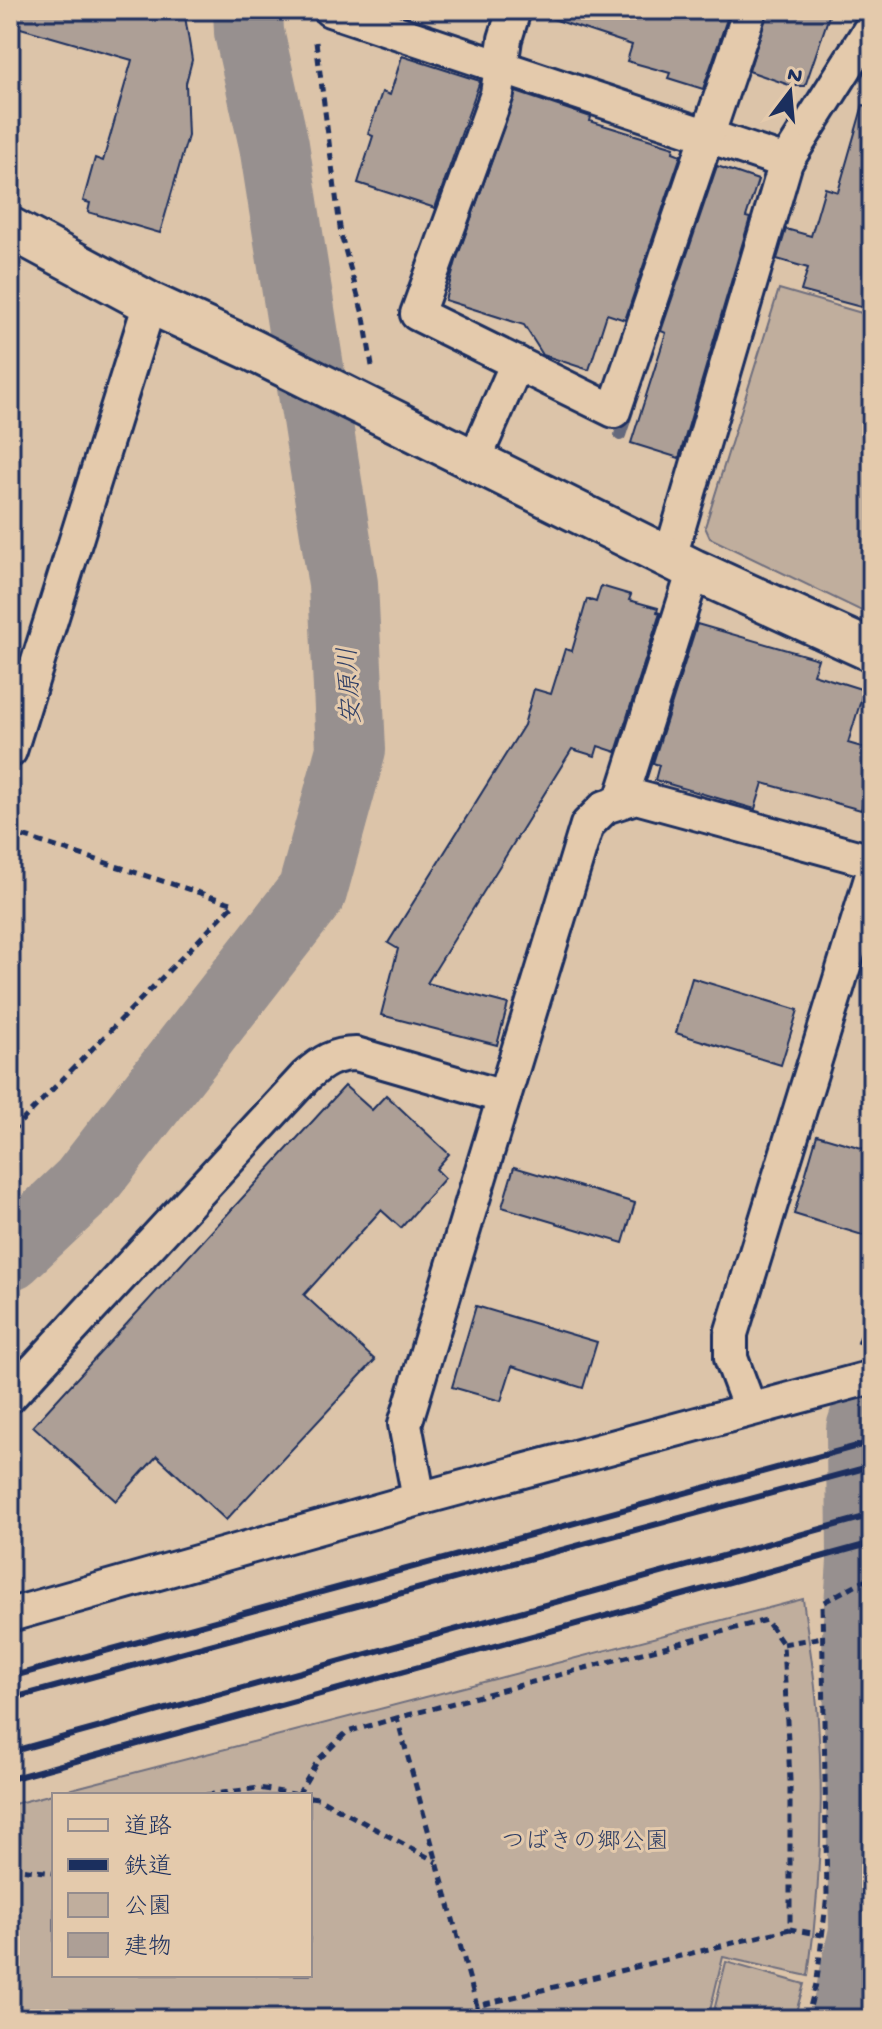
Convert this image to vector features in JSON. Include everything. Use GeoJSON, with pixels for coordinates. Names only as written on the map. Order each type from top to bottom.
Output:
{"type":"FeatureCollection","features":[{"type":"Feature","properties":{"kind":"street"},"geometry":{"type":"LineString","coordinates":[[330,10],[786,162]]}},
{"type":"Feature","properties":{"kind":"street"},"geometry":{"type":"LineString","coordinates":[[514,10],[505,39],[497,94],[417,314],[614,411],[750,10]]}},
{"type":"Feature","properties":{"kind":"street"},"geometry":{"type":"LineString","coordinates":[[621,800],[786,162],[872,26]]}},
{"type":"Feature","properties":{"kind":"street"},"geometry":{"type":"LineString","coordinates":[[10,228],[150,303],[250,349],[682,563],[872,651]]}},
{"type":"Feature","properties":{"kind":"street"},"geometry":{"type":"LineString","coordinates":[[10,751],[150,303]]}},
{"type":"Feature","properties":{"kind":"street"},"geometry":{"type":"LineString","coordinates":[[474,461],[517,363]]}},
{"type":"Feature","properties":{"kind":"street"},"geometry":{"type":"LineString","coordinates":[[419,1499],[405,1424],[587,825],[605,807],[636,797],[872,861]]}},
{"type":"Feature","properties":{"kind":"street"},"geometry":{"type":"LineString","coordinates":[[750,1409],[731,1358],[731,1334],[872,875]]}},
{"type":"Feature","properties":{"kind":"street"},"geometry":{"type":"LineString","coordinates":[[10,1396],[321,1063],[338,1054],[356,1054],[504,1097]]}},
{"type":"Feature","properties":{"kind":"street"},"geometry":{"type":"LineString","coordinates":[[10,1615],[419,1499],[866,1379]]}},
{"type":"Feature","properties":{"kind":"path"},"geometry":{"type":"LineString","coordinates":[[316,39],[341,235],[364,318],[372,369]]}},
{"type":"Feature","properties":{"kind":"path"},"geometry":{"type":"LineString","coordinates":[[10,832],[234,904],[10,1133]]}},
{"type":"Feature","properties":{"kind":"path"},"geometry":{"type":"LineString","coordinates":[[807,2019],[817,1980],[827,1895],[822,1603],[872,1576]]}},
{"type":"Feature","properties":{"kind":"path"},"geometry":{"type":"LineString","coordinates":[[299,1793],[318,1760],[347,1732],[766,1620],[783,1644],[790,1780],[790,1929]]}},
{"type":"Feature","properties":{"kind":"path"},"geometry":{"type":"LineString","coordinates":[[783,1644],[823,1637]]}},
{"type":"Feature","properties":{"kind":"path"},"geometry":{"type":"LineString","coordinates":[[397,1718],[479,2019]]}},
{"type":"Feature","properties":{"kind":"path"},"geometry":{"type":"LineString","coordinates":[[221,1793],[259,1788],[287,1793]]}},
{"type":"Feature","properties":{"kind":"path"},"geometry":{"type":"LineString","coordinates":[[312,1797],[437,1863]]}},
{"type":"Feature","properties":{"kind":"path"},"geometry":{"type":"LineString","coordinates":[[10,1868],[52,1873]]}},
{"type":"Feature","properties":{"kind":"path"},"geometry":{"type":"LineString","coordinates":[[477,2006],[790,1929],[822,1935]]}},
{"type":"Feature","properties":{"kind":"green space"},"geometry":{"type":"Polygon","coordinates":[[[779,289],[872,316],[872,616],[710,538],[705,527],[779,289]]]}},
{"type":"Feature","properties":{"kind":"green space","name":"つばきの郷公園"},"geometry":{"type":"Polygon","coordinates":[[[803,1599],[817,1705],[821,1784],[818,1880],[808,1976],[723,1957],[708,2019],[10,2019],[10,1805],[52,1794],[52,1977],[312,1977],[312,1793],[56,1793],[803,1599]]]}},
{"type":"Feature","properties":{"kind":"green space"},"geometry":{"type":"Polygon","coordinates":[[[726,1962],[804,1984],[794,2019],[712,2019],[726,1962]]]}},
{"type":"Feature","properties":{"kind":"building"},"geometry":{"type":"Polygon","coordinates":[[[10,10],[184,10],[192,60],[186,83],[188,136],[160,233],[88,212],[90,203],[83,201],[95,158],[103,161],[132,60],[10,25],[10,10]]]}},
{"type":"Feature","properties":{"kind":"building"},"geometry":{"type":"Polygon","coordinates":[[[545,10],[730,10],[703,89],[668,78],[670,73],[627,61],[632,45],[544,16],[545,10]]]}},
{"type":"Feature","properties":{"kind":"building"},"geometry":{"type":"Polygon","coordinates":[[[768,10],[831,10],[805,86],[792,86],[749,71],[768,10]]]}},
{"type":"Feature","properties":{"kind":"building"},"geometry":{"type":"Polygon","coordinates":[[[402,56],[480,81],[435,208],[358,183],[373,136],[368,134],[382,92],[390,95],[402,56]]]}},
{"type":"Feature","properties":{"kind":"building"},"geometry":{"type":"Polygon","coordinates":[[[516,92],[591,117],[590,121],[674,147],[673,152],[681,155],[625,320],[607,314],[589,370],[543,355],[524,325],[445,300],[516,92]]]}},
{"type":"Feature","properties":{"kind":"building"},"geometry":{"type":"Polygon","coordinates":[[[863,105],[872,107],[872,310],[801,291],[808,268],[777,259],[786,229],[811,236],[825,188],[838,192],[863,105]]]}},
{"type":"Feature","properties":{"kind":"building"},"geometry":{"type":"Polygon","coordinates":[[[717,166],[758,180],[746,217],[750,218],[679,458],[631,443],[666,333],[661,331],[717,166]]]}},
{"type":"Feature","properties":{"kind":"building"},"geometry":{"type":"Polygon","coordinates":[[[601,586],[631,595],[629,600],[658,608],[657,612],[660,613],[616,752],[598,746],[595,756],[572,749],[427,983],[508,1004],[497,1045],[381,1015],[398,949],[388,943],[524,725],[534,689],[551,694],[565,649],[572,651],[587,599],[596,602],[601,586]]]}},
{"type":"Feature","properties":{"kind":"building"},"geometry":{"type":"Polygon","coordinates":[[[697,624],[818,659],[813,674],[864,690],[848,743],[872,750],[872,773],[861,810],[763,783],[755,809],[655,780],[659,765],[653,763],[697,624]]]}},
{"type":"Feature","properties":{"kind":"building"},"geometry":{"type":"Polygon","coordinates":[[[692,978],[798,1010],[781,1065],[676,1033],[692,978]]]}},
{"type":"Feature","properties":{"kind":"building"},"geometry":{"type":"Polygon","coordinates":[[[345,1086],[372,1110],[386,1095],[449,1154],[436,1169],[445,1178],[401,1228],[381,1210],[304,1295],[375,1360],[226,1520],[157,1456],[116,1501],[33,1426],[345,1086]]]}},
{"type":"Feature","properties":{"kind":"building"},"geometry":{"type":"Polygon","coordinates":[[[817,1135],[872,1151],[872,1238],[794,1214],[817,1135]]]}},
{"type":"Feature","properties":{"kind":"building"},"geometry":{"type":"Polygon","coordinates":[[[514,1167],[635,1203],[623,1243],[502,1207],[514,1167]]]}},
{"type":"Feature","properties":{"kind":"building"},"geometry":{"type":"Polygon","coordinates":[[[476,1306],[597,1342],[583,1388],[512,1366],[501,1401],[452,1387],[476,1306]]]}},
{"type":"Feature","properties":{"kind":"waterway","name":"安原川"},"geometry":{"type":"LineString","coordinates":[[10,1255],[84,1185],[312,892],[351,750],[343,584],[274,145],[249,32],[248,10]]}},
{"type":"Feature","properties":{"kind":"waterway"},"geometry":{"type":"LineString","coordinates":[[620,435],[628,411]]}},
{"type":"Feature","properties":{"kind":"waterway"},"geometry":{"type":"LineString","coordinates":[[845,2019],[864,1931],[857,1636],[862,1561],[861,1429],[872,1396]]}},
{"type":"Feature","properties":{"kind":"railway"},"geometry":{"type":"LineString","coordinates":[[10,1677],[872,1442]]}},
{"type":"Feature","properties":{"kind":"railway"},"geometry":{"type":"LineString","coordinates":[[10,1699],[872,1466]]}},
{"type":"Feature","properties":{"kind":"railway"},"geometry":{"type":"LineString","coordinates":[[10,1752],[872,1515]]}},
{"type":"Feature","properties":{"kind":"railway"},"geometry":{"type":"LineString","coordinates":[[10,1779],[872,1543]]}}]}
